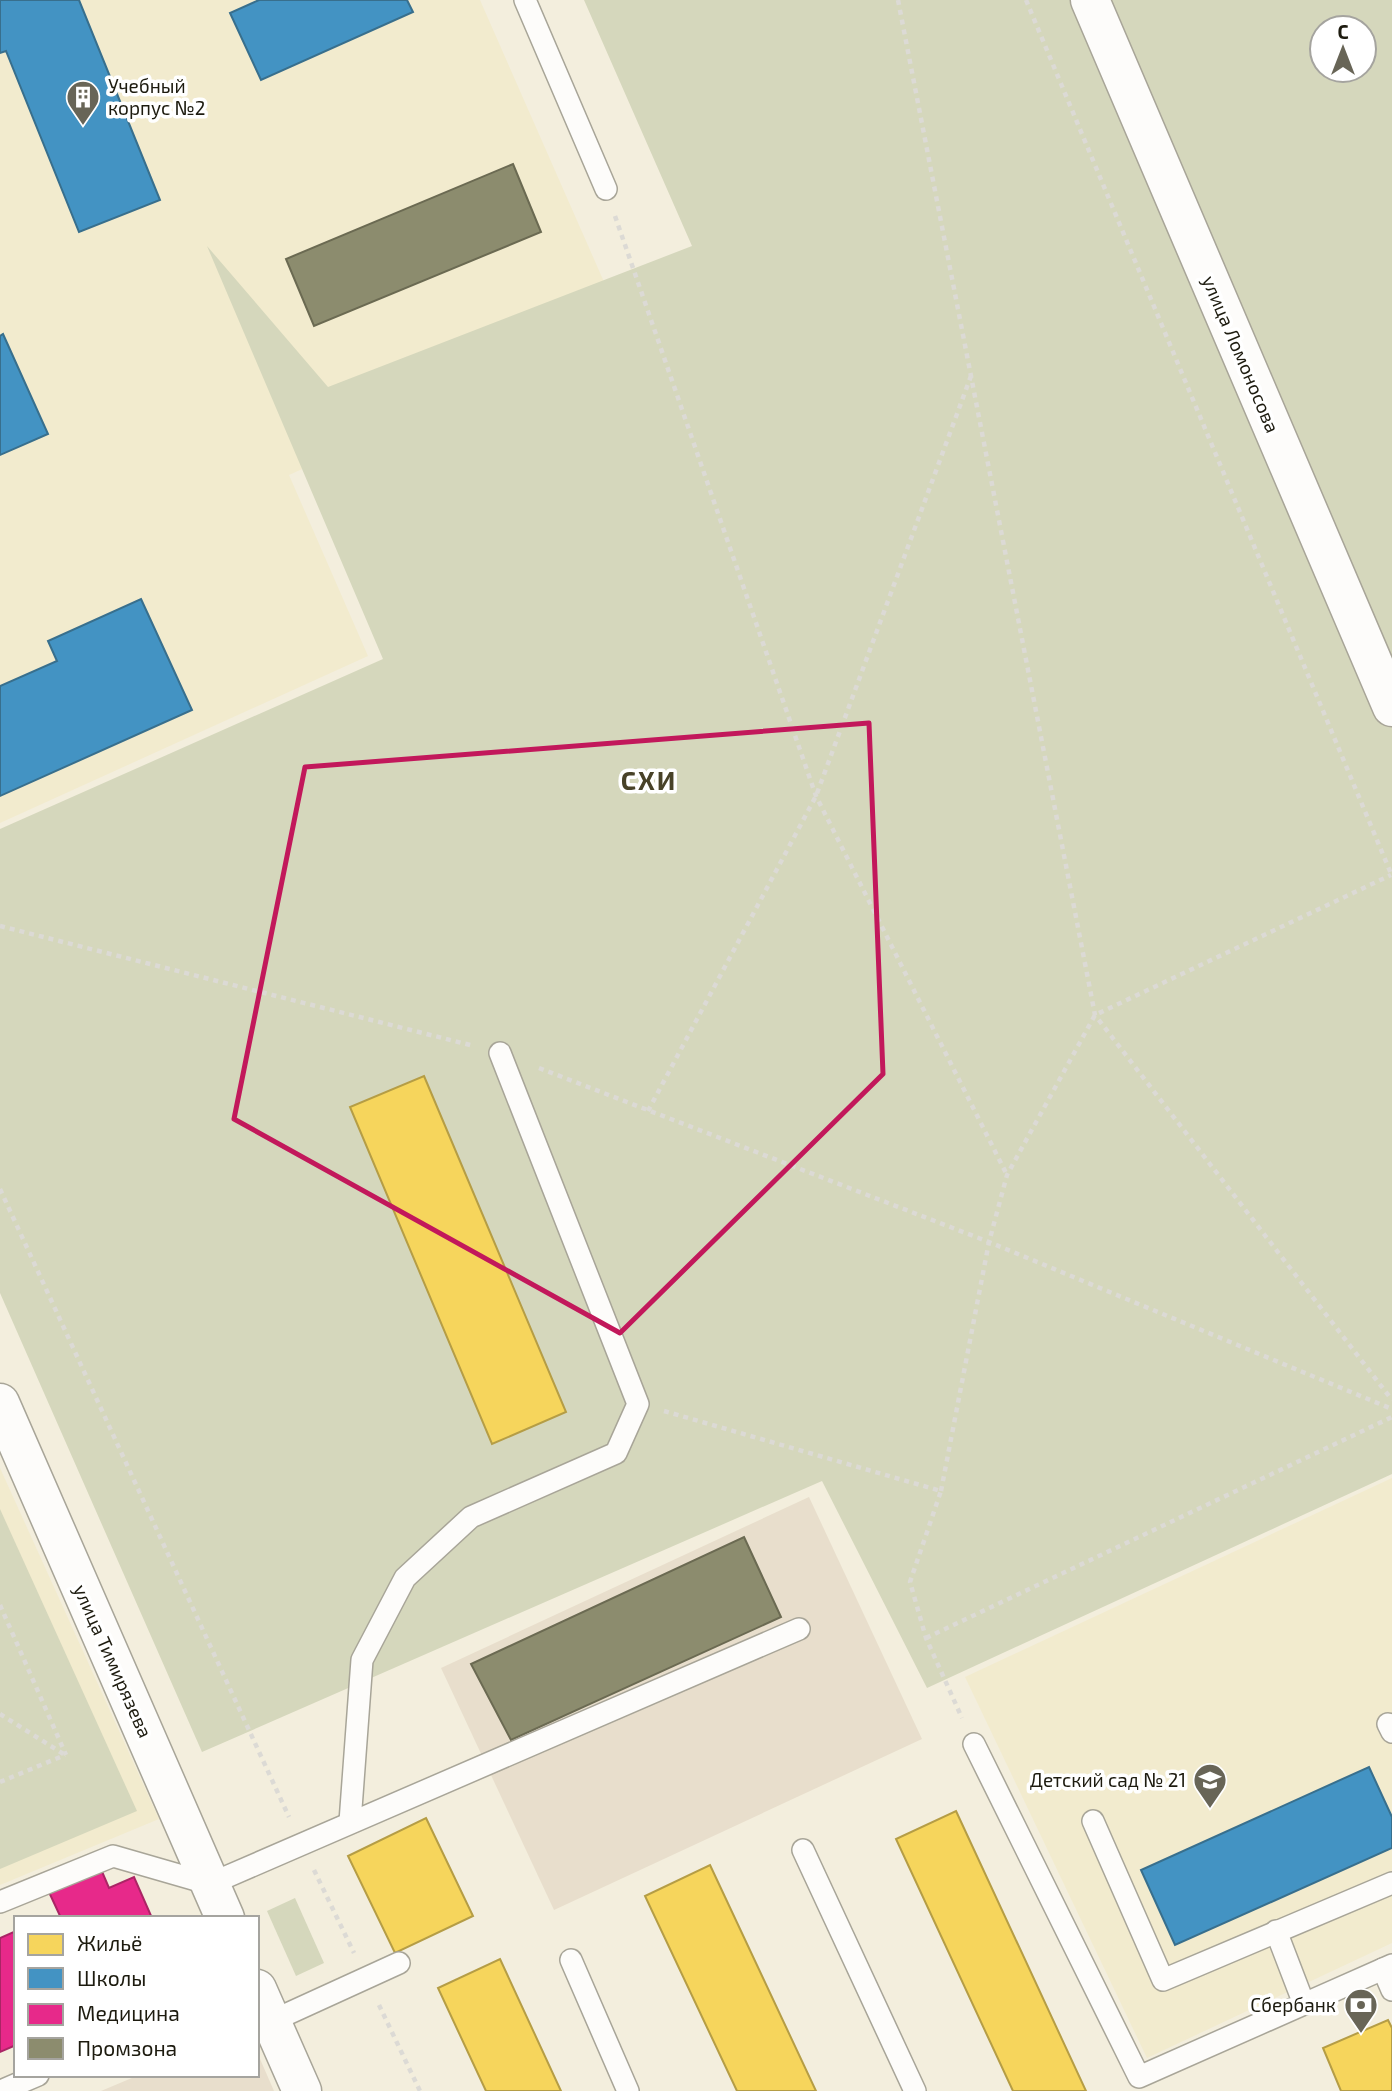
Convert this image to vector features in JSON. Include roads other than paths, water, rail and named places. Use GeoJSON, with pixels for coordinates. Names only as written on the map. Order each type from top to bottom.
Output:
{"type":"FeatureCollection","features":[{"type":"Feature","properties":{"kind":"main road","name":"улица Ломоносова"},"geometry":{"type":"LineString","coordinates":[[1090,0],[1392,707]]}},
{"type":"Feature","properties":{"kind":"main road","name":"улица Тимирязева"},"geometry":{"type":"LineString","coordinates":[[0,1403],[218,1901]]}},
{"type":"Feature","properties":{"kind":"main road"},"geometry":{"type":"LineString","coordinates":[[264,2005],[302,2091]]}},
{"type":"Feature","properties":{"kind":"lane"},"geometry":{"type":"LineString","coordinates":[[525,0],[606,189]]}},
{"type":"Feature","properties":{"kind":"lane"},"geometry":{"type":"LineString","coordinates":[[350,1822],[362,1660],[405,1578],[471,1517],[617,1453],[638,1404],[500,1053]]}},
{"type":"Feature","properties":{"kind":"lane"},"geometry":{"type":"LineString","coordinates":[[0,1902],[113,1856],[218,1901],[302,1844],[799,1629]]}},
{"type":"Feature","properties":{"kind":"lane"},"geometry":{"type":"LineString","coordinates":[[974,1744],[1139,2077],[1387,1967],[1392,1990]]}},
{"type":"Feature","properties":{"kind":"lane"},"geometry":{"type":"LineString","coordinates":[[1093,1821],[1163,1980],[1392,1883]]}},
{"type":"Feature","properties":{"kind":"lane"},"geometry":{"type":"LineString","coordinates":[[803,1850],[915,2091]]}},
{"type":"Feature","properties":{"kind":"lane"},"geometry":{"type":"LineString","coordinates":[[1276,1931],[1304,2004]]}},
{"type":"Feature","properties":{"kind":"lane"},"geometry":{"type":"LineString","coordinates":[[571,1960],[628,2091]]}},
{"type":"Feature","properties":{"kind":"lane"},"geometry":{"type":"LineString","coordinates":[[264,2005],[366,1978],[399,1963]]}},
{"type":"Feature","properties":{"kind":"lane"},"geometry":{"type":"LineString","coordinates":[[1,2091],[33,2077]]}},
{"type":"Feature","properties":{"kind":"place","name":"Учебный корпус №2"},"geometry":{"type":"Point","coordinates":[83,127]}},
{"type":"Feature","properties":{"kind":"place","name":"Детский сад № 21"},"geometry":{"type":"Point","coordinates":[1210,1810]}},
{"type":"Feature","properties":{"kind":"place","name":"Сбербанк"},"geometry":{"type":"Point","coordinates":[1361,2035]}},
{"type":"Feature","properties":{"kind":"district","name":"СХИ"},"geometry":{"type":"Point","coordinates":[649,781]}}]}
